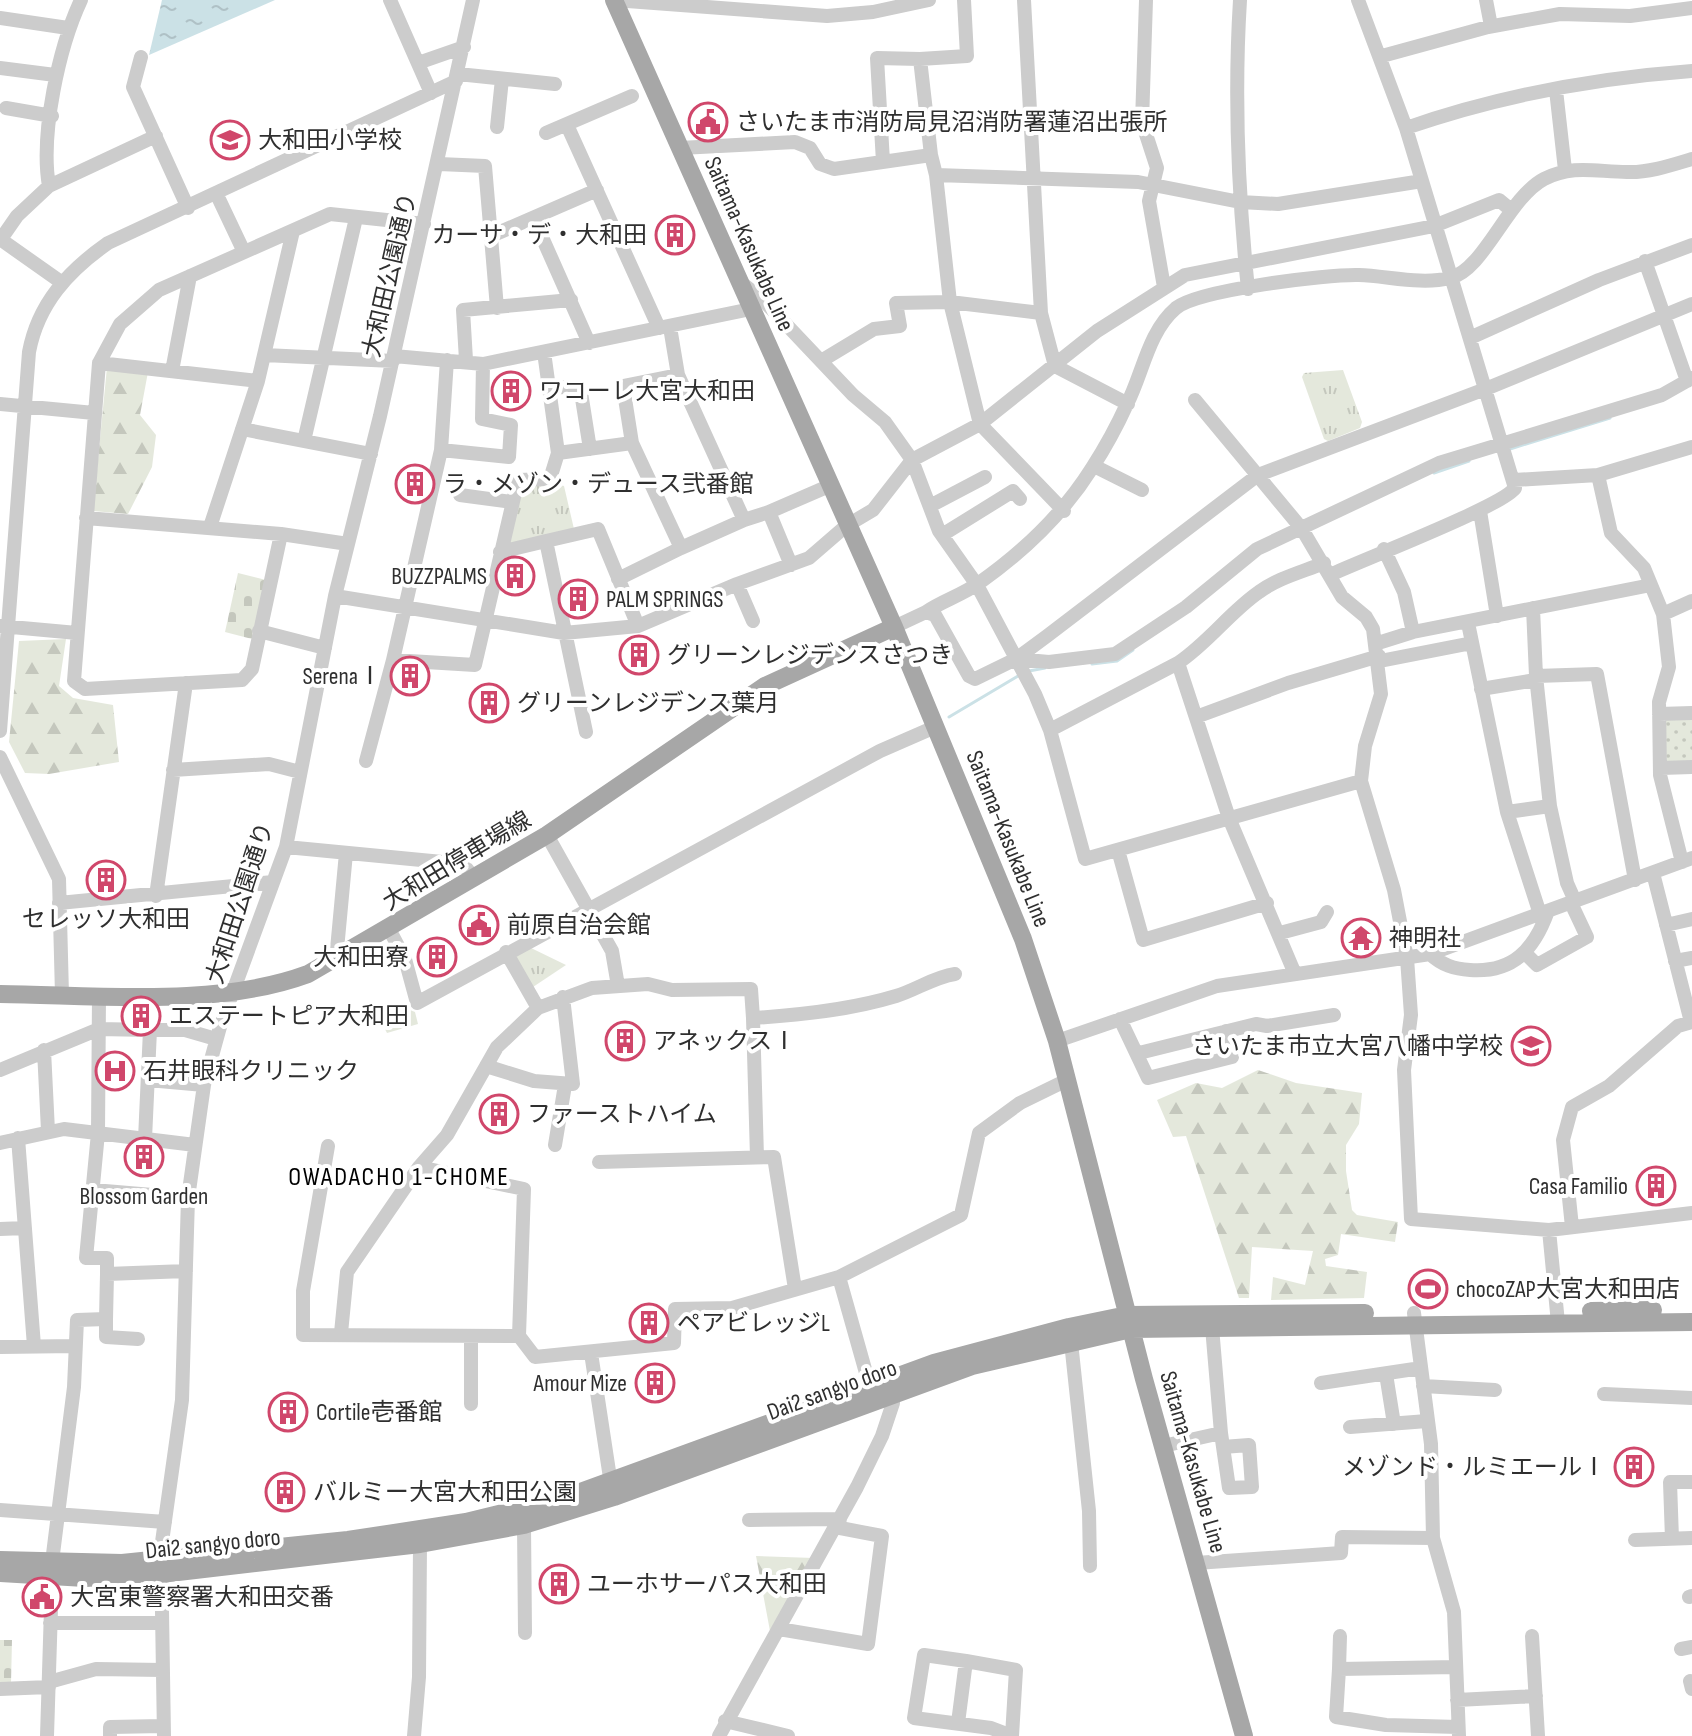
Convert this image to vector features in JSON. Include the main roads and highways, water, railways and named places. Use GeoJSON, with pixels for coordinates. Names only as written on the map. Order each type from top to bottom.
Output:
{"type":"FeatureCollection","features":[{"type":"Feature","properties":{"kind":"main road","name":"Saitama-Kasukabe Line"},"geometry":{"type":"LineString","coordinates":[[614,0],[846,526],[894,627],[964,788],[1023,939],[1057,1041],[1129,1322],[1244,1736]]}},
{"type":"Feature","properties":{"kind":"main road","name":"大和田停車場線"},"geometry":{"type":"LineString","coordinates":[[0,994],[99,996],[236,990],[280,984],[336,960],[547,835],[769,684],[894,627]]}},
{"type":"Feature","properties":{"kind":"main road","name":"Dai2 sangyo doro"},"geometry":{"type":"LineString","coordinates":[[0,1573],[161,1567],[420,1544],[524,1525],[881,1393],[998,1344],[1129,1322],[1558,1317],[1692,1310]]}},
{"type":"Feature","properties":{"kind":"main road","name":"Dai2 sangyo doro"},"geometry":{"type":"LineString","coordinates":[[1558,1317],[1692,1322]]}},
{"type":"Feature","properties":{"kind":"main road","name":"Dai2 sangyo doro"},"geometry":{"type":"LineString","coordinates":[[881,1393],[972,1366],[1071,1342],[1129,1322],[1212,1327],[1414,1319]]}},
{"type":"Feature","properties":{"kind":"main road","name":"Dai2 sangyo doro"},"geometry":{"type":"LineString","coordinates":[[161,1567],[466,1522],[612,1490]]}},
{"type":"Feature","properties":{"kind":"main road","name":"Dai2 sangyo doro"},"geometry":{"type":"LineString","coordinates":[[0,1560],[52,1570]]}},
{"type":"Feature","properties":{"kind":"water"},"geometry":{"type":"Polygon","coordinates":[[[162,0],[275,0],[149,55],[162,0]]]}},
{"type":"Feature","properties":{"kind":"waterway"},"geometry":{"type":"LineString","coordinates":[[1510,449],[1610,418]]}},
{"type":"Feature","properties":{"kind":"waterway"},"geometry":{"type":"LineString","coordinates":[[1434,473],[1469,461]]}},
{"type":"Feature","properties":{"kind":"waterway"},"geometry":{"type":"LineString","coordinates":[[1092,664],[1117,661],[1133,650]]}},
{"type":"Feature","properties":{"kind":"waterway"},"geometry":{"type":"LineString","coordinates":[[1029,671],[1045,668]]}},
{"type":"Feature","properties":{"kind":"waterway"},"geometry":{"type":"LineString","coordinates":[[949,717],[1018,676]]}},
{"type":"Feature","properties":{"kind":"place","name":"さいたま市消防局見沼消防署蓮沼出張所"},"geometry":{"type":"Point","coordinates":[708,122]}},
{"type":"Feature","properties":{"kind":"place","name":"大和田小学校"},"geometry":{"type":"Point","coordinates":[230,140]}},
{"type":"Feature","properties":{"kind":"place","name":"カーサ・デ・大和田"},"geometry":{"type":"Point","coordinates":[675,235]}},
{"type":"Feature","properties":{"kind":"place","name":"ワコーレ大宮大和田"},"geometry":{"type":"Point","coordinates":[511,391]}},
{"type":"Feature","properties":{"kind":"place","name":"ラ・メゾン・デュース弐番館"},"geometry":{"type":"Point","coordinates":[415,484]}},
{"type":"Feature","properties":{"kind":"place","name":"BUZZPALMS"},"geometry":{"type":"Point","coordinates":[515,576]}},
{"type":"Feature","properties":{"kind":"place","name":"PALM SPRINGS"},"geometry":{"type":"Point","coordinates":[578,599]}},
{"type":"Feature","properties":{"kind":"place","name":"グリーンレジデンスさつき"},"geometry":{"type":"Point","coordinates":[639,655]}},
{"type":"Feature","properties":{"kind":"place","name":"SerenaⅠ"},"geometry":{"type":"Point","coordinates":[410,676]}},
{"type":"Feature","properties":{"kind":"place","name":"グリーンレジデンス葉月"},"geometry":{"type":"Point","coordinates":[489,703]}},
{"type":"Feature","properties":{"kind":"place","name":"セレッソ大和田"},"geometry":{"type":"Point","coordinates":[106,880]}},
{"type":"Feature","properties":{"kind":"place","name":"前原自治会館"},"geometry":{"type":"Point","coordinates":[479,925]}},
{"type":"Feature","properties":{"kind":"place","name":"神明社"},"geometry":{"type":"Point","coordinates":[1361,938]}},
{"type":"Feature","properties":{"kind":"place","name":"大和田寮"},"geometry":{"type":"Point","coordinates":[437,957]}},
{"type":"Feature","properties":{"kind":"place","name":"エステートピア大和田"},"geometry":{"type":"Point","coordinates":[141,1016]}},
{"type":"Feature","properties":{"kind":"place","name":"アネックスⅠ"},"geometry":{"type":"Point","coordinates":[625,1041]}},
{"type":"Feature","properties":{"kind":"place","name":"さいたま市立大宮八幡中学校"},"geometry":{"type":"Point","coordinates":[1531,1046]}},
{"type":"Feature","properties":{"kind":"place","name":"石井眼科クリニック"},"geometry":{"type":"Point","coordinates":[115,1071]}},
{"type":"Feature","properties":{"kind":"place","name":"ファーストハイム"},"geometry":{"type":"Point","coordinates":[499,1114]}},
{"type":"Feature","properties":{"kind":"place","name":"Blossom Garden"},"geometry":{"type":"Point","coordinates":[144,1157]}},
{"type":"Feature","properties":{"kind":"place","name":"Casa Familio"},"geometry":{"type":"Point","coordinates":[1656,1186]}},
{"type":"Feature","properties":{"kind":"place","name":"chocoZAP大宮大和田店"},"geometry":{"type":"Point","coordinates":[1428,1289]}},
{"type":"Feature","properties":{"kind":"place","name":"ペアビレッジL"},"geometry":{"type":"Point","coordinates":[649,1323]}},
{"type":"Feature","properties":{"kind":"place","name":"Amour Mize"},"geometry":{"type":"Point","coordinates":[655,1383]}},
{"type":"Feature","properties":{"kind":"place","name":"Cortile壱番館"},"geometry":{"type":"Point","coordinates":[288,1412]}},
{"type":"Feature","properties":{"kind":"place","name":"メゾンド・ルミエールⅠ"},"geometry":{"type":"Point","coordinates":[1634,1467]}},
{"type":"Feature","properties":{"kind":"place","name":"バルミー大宮大和田公園"},"geometry":{"type":"Point","coordinates":[285,1492]}},
{"type":"Feature","properties":{"kind":"place","name":"ユーホサーパス大和田"},"geometry":{"type":"Point","coordinates":[559,1584]}},
{"type":"Feature","properties":{"kind":"place","name":"大宮東警察署大和田交番"},"geometry":{"type":"Point","coordinates":[42,1597]}},
{"type":"Feature","properties":{"kind":"district","name":"OWADACHO 1-CHOME"},"geometry":{"type":"Point","coordinates":[399,1177]}}]}
